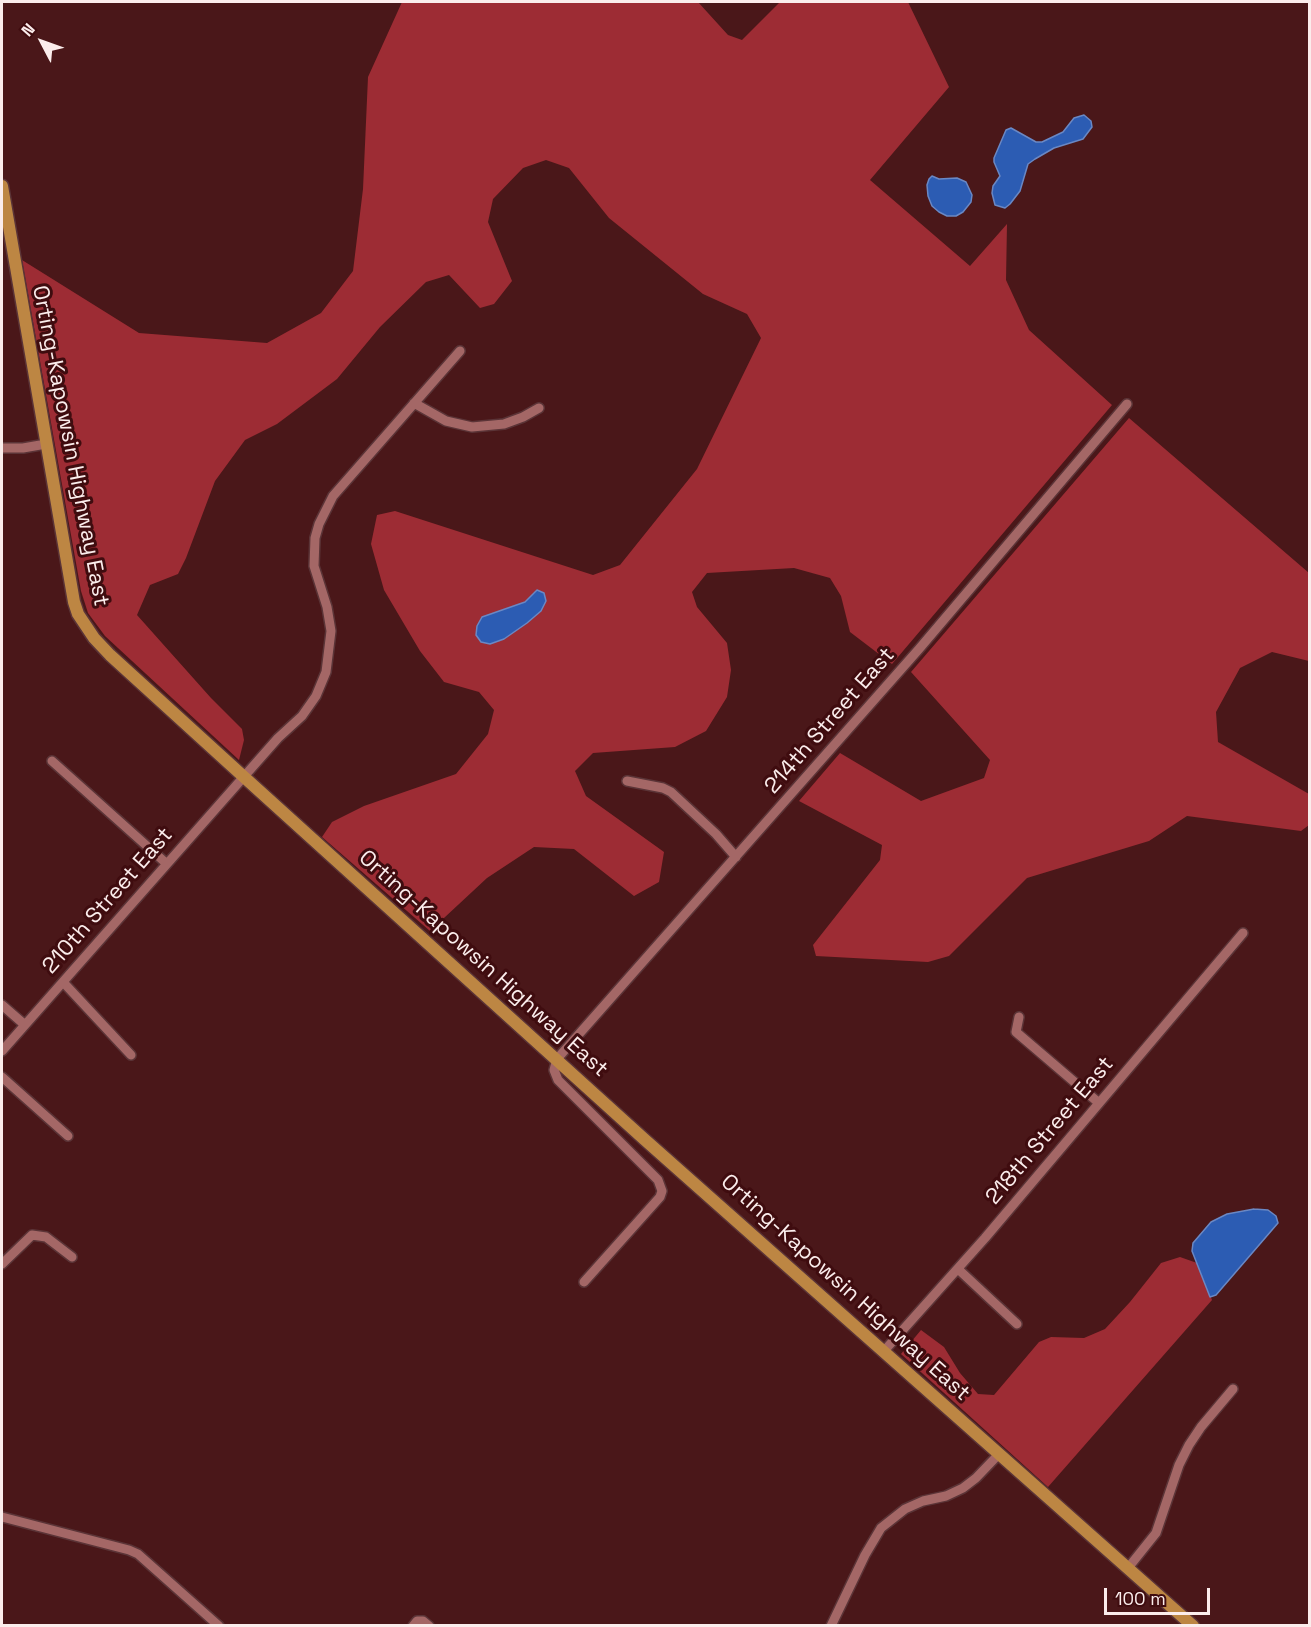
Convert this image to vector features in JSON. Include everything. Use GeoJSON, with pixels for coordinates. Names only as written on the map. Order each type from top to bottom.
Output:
{"type":"FeatureCollection","features":[{"type":"Feature","properties":{"kind":"main road","name":"Orting-Kapowsin Highway East"},"geometry":{"type":"LineString","coordinates":[[2,186],[74,603],[84,625],[110,655],[244,777],[1193,1626]]}},
{"type":"Feature","properties":{"kind":"street","name":"210th Street East"},"geometry":{"type":"LineString","coordinates":[[2,1051],[278,738],[302,717],[316,696],[326,672],[330,645],[330,621],[317,579],[313,554],[315,538],[325,510],[333,496],[460,351]]}},
{"type":"Feature","properties":{"kind":"street"},"geometry":{"type":"LineString","coordinates":[[414,403],[446,421],[472,427],[504,424],[539,408]]}},
{"type":"Feature","properties":{"kind":"street","name":"214th Street East"},"geometry":{"type":"LineString","coordinates":[[557,1059],[919,649],[1127,404]]}},
{"type":"Feature","properties":{"kind":"street"},"geometry":{"type":"LineString","coordinates":[[2,448],[23,448],[46,444]]}},
{"type":"Feature","properties":{"kind":"street"},"geometry":{"type":"LineString","coordinates":[[52,761],[167,864]]}},
{"type":"Feature","properties":{"kind":"street"},"geometry":{"type":"LineString","coordinates":[[627,781],[663,788],[671,792],[716,834],[736,857]]}},
{"type":"Feature","properties":{"kind":"street","name":"218th Street East"},"geometry":{"type":"LineString","coordinates":[[884,1351],[958,1269],[1243,933]]}},
{"type":"Feature","properties":{"kind":"street"},"geometry":{"type":"LineString","coordinates":[[63,982],[131,1055]]}},
{"type":"Feature","properties":{"kind":"street"},"geometry":{"type":"LineString","coordinates":[[2,1005],[25,1025]]}},
{"type":"Feature","properties":{"kind":"street"},"geometry":{"type":"LineString","coordinates":[[1019,1017],[1016,1032],[1099,1103]]}},
{"type":"Feature","properties":{"kind":"street"},"geometry":{"type":"LineString","coordinates":[[557,1059],[554,1070],[558,1080],[658,1180],[662,1191],[660,1197],[584,1282]]}},
{"type":"Feature","properties":{"kind":"street"},"geometry":{"type":"LineString","coordinates":[[2,1077],[68,1136]]}},
{"type":"Feature","properties":{"kind":"street"},"geometry":{"type":"LineString","coordinates":[[2,1264],[32,1235],[49,1238],[72,1257]]}},
{"type":"Feature","properties":{"kind":"street"},"geometry":{"type":"LineString","coordinates":[[958,1269],[1017,1324]]}},
{"type":"Feature","properties":{"kind":"street"},"geometry":{"type":"LineString","coordinates":[[1128,1568],[1156,1533],[1179,1465],[1189,1445],[1233,1389]]}},
{"type":"Feature","properties":{"kind":"street"},"geometry":{"type":"LineString","coordinates":[[831,1626],[865,1555],[881,1528],[905,1509],[963,1488],[999,1454]]}},
{"type":"Feature","properties":{"kind":"street"},"geometry":{"type":"LineString","coordinates":[[2,1517],[138,1554],[219,1626]]}},
{"type":"Feature","properties":{"kind":"street"},"geometry":{"type":"LineString","coordinates":[[413,1626],[417,1621],[423,1621],[429,1626]]}},
{"type":"Feature","properties":{"kind":"shaded area"},"geometry":{"type":"Polygon","coordinates":[[[402,2],[698,2],[728,35],[742,40],[780,2],[908,2],[949,87],[870,180],[970,266],[1007,224],[1006,280],[1029,330],[1112,405],[892,664],[850,632],[841,596],[830,578],[794,568],[707,573],[692,592],[697,607],[727,643],[731,670],[727,697],[706,731],[675,747],[593,753],[575,771],[586,796],[664,852],[659,882],[634,896],[574,849],[534,847],[487,878],[430,931],[322,837],[332,822],[364,806],[456,774],[488,734],[494,710],[479,692],[444,682],[420,651],[384,590],[371,544],[377,515],[395,511],[593,575],[620,565],[697,469],[761,338],[747,314],[703,294],[609,218],[569,168],[546,160],[523,168],[493,199],[488,222],[512,281],[494,304],[480,308],[449,275],[426,282],[380,327],[337,379],[277,424],[245,440],[215,481],[178,574],[150,585],[137,615],[211,698],[242,729],[244,740],[239,760],[105,636],[88,613],[81,591],[22,260],[139,333],[267,343],[321,313],[353,271],[363,189],[368,77],[402,2]]]}},
{"type":"Feature","properties":{"kind":"shaded area"},"geometry":{"type":"Polygon","coordinates":[[[1129,418],[1309,573],[1309,661],[1272,652],[1240,668],[1216,712],[1218,742],[1309,794],[1309,825],[1301,831],[1187,816],[1149,841],[1027,878],[949,956],[928,962],[816,956],[813,945],[880,860],[882,845],[799,801],[840,753],[921,801],[984,778],[990,760],[911,672],[1129,418]]]}},
{"type":"Feature","properties":{"kind":"shaded area"},"geometry":{"type":"Polygon","coordinates":[[[1180,1257],[1197,1263],[1212,1300],[1048,1487],[901,1354],[921,1330],[944,1347],[960,1373],[978,1394],[994,1395],[1039,1342],[1051,1337],[1084,1338],[1105,1329],[1161,1263],[1180,1257]]]}},
{"type":"Feature","properties":{"kind":"water"},"geometry":{"type":"Polygon","coordinates":[[[1084,115],[1091,121],[1092,127],[1083,139],[1054,148],[1028,164],[1020,191],[1010,204],[1005,208],[995,205],[993,186],[1000,176],[994,158],[1006,130],[1011,128],[1036,142],[1042,142],[1063,132],[1074,118],[1084,115]]]}},
{"type":"Feature","properties":{"kind":"water"},"geometry":{"type":"Polygon","coordinates":[[[932,176],[939,179],[957,178],[966,182],[972,195],[971,202],[963,212],[956,216],[947,216],[932,206],[927,185],[932,176]]]}},
{"type":"Feature","properties":{"kind":"water"},"geometry":{"type":"Polygon","coordinates":[[[537,590],[544,593],[546,601],[541,611],[504,639],[490,644],[481,642],[476,635],[477,626],[482,617],[525,602],[537,590]]]}},
{"type":"Feature","properties":{"kind":"water"},"geometry":{"type":"Polygon","coordinates":[[[1254,1209],[1268,1210],[1276,1216],[1278,1223],[1216,1295],[1210,1297],[1192,1251],[1193,1243],[1211,1222],[1227,1214],[1254,1209]]]}}]}
